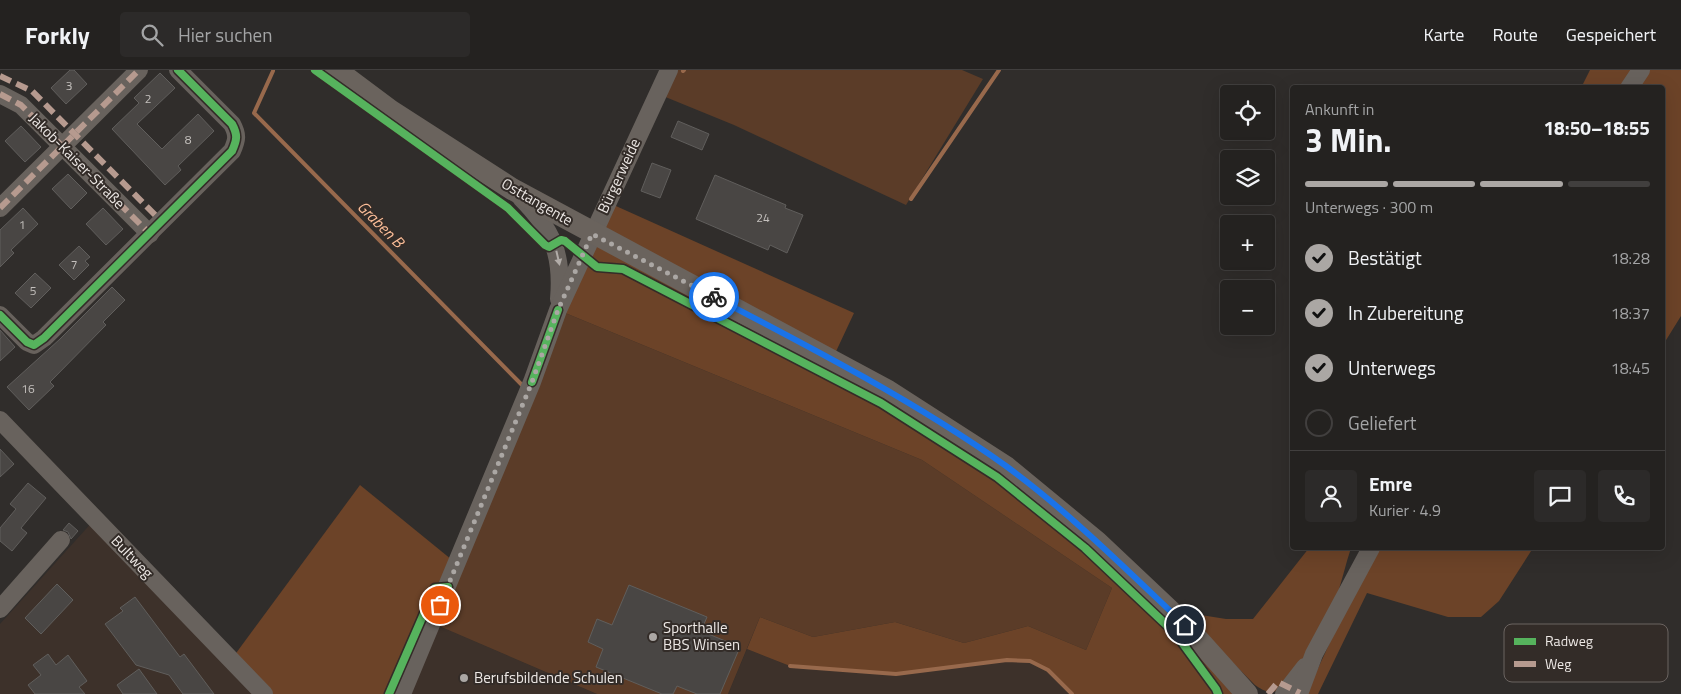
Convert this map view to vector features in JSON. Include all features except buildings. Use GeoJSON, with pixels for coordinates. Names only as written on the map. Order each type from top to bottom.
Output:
{"type":"FeatureCollection","features":[{"type":"Feature","properties":{"kind":"main road","name":"Osttangente"},"geometry":{"type":"LineString","coordinates":[[336,70],[391,111],[512,189],[592,234],[888,391],[1006,467],[1097,542],[1209,650],[1247,694]]}},
{"type":"Feature","properties":{"kind":"street"},"geometry":{"type":"LineString","coordinates":[[0,208],[139,70]]}},
{"type":"Feature","properties":{"kind":"street"},"geometry":{"type":"LineString","coordinates":[[0,315],[27,342],[34,345],[44,338],[232,151],[237,141],[237,132],[232,124],[178,70]]}},
{"type":"Feature","properties":{"kind":"street","name":"Bürgerweide"},"geometry":{"type":"LineString","coordinates":[[402,694],[532,382],[558,310],[669,70]]}},
{"type":"Feature","properties":{"kind":"street"},"geometry":{"type":"LineString","coordinates":[[1631,85],[1641,70]]}},
{"type":"Feature","properties":{"kind":"street","name":"Jakob-Kaiser-Straße"},"geometry":{"type":"LineString","coordinates":[[0,94],[21,105],[150,234]]}},
{"type":"Feature","properties":{"kind":"street","name":"Bürgerweide"},"geometry":{"type":"LineString","coordinates":[[512,189],[534,211],[555,244],[560,261],[558,310]]}},
{"type":"Feature","properties":{"kind":"street","name":"Bultweg"},"geometry":{"type":"LineString","coordinates":[[0,420],[264,694]]}},
{"type":"Feature","properties":{"kind":"street"},"geometry":{"type":"LineString","coordinates":[[0,609],[61,540]]}},
{"type":"Feature","properties":{"kind":"street"},"geometry":{"type":"LineString","coordinates":[[1284,694],[1314,654],[1370,550]]}},
{"type":"Feature","properties":{"kind":"street"},"geometry":{"type":"LineString","coordinates":[[1209,650],[1232,694]]}},
{"type":"Feature","properties":{"kind":"street"},"geometry":{"type":"LineString","coordinates":[[1300,694],[1314,654]]}},
{"type":"Feature","properties":{"kind":"shaded area"},"geometry":{"type":"Polygon","coordinates":[[[675,70],[962,70],[983,79],[906,205],[734,125],[663,96],[675,70]]]}},
{"type":"Feature","properties":{"kind":"shaded area"},"geometry":{"type":"Polygon","coordinates":[[[1590,70],[1681,70],[1681,316],[1665,342],[1665,85],[1582,85],[1590,70]]]}},
{"type":"Feature","properties":{"kind":"shaded area"},"geometry":{"type":"Polygon","coordinates":[[[607,202],[854,313],[832,360],[1006,467],[1247,694],[1072,694],[1048,670],[1030,661],[1006,660],[896,674],[790,666],[747,649],[760,617],[813,637],[895,622],[964,643],[1028,626],[1086,650],[1112,588],[922,460],[558,310],[607,202]]]}},
{"type":"Feature","properties":{"kind":"shaded area"},"geometry":{"type":"Polygon","coordinates":[[[558,310],[922,460],[1112,588],[1086,650],[1028,626],[964,643],[895,622],[813,637],[760,617],[728,694],[597,694],[432,623],[558,310]]]}},
{"type":"Feature","properties":{"kind":"shaded area"},"geometry":{"type":"Polygon","coordinates":[[[360,485],[457,564],[402,694],[264,694],[231,660],[360,485]]]}},
{"type":"Feature","properties":{"kind":"shaded area"},"geometry":{"type":"Polygon","coordinates":[[[95,519],[264,694],[0,694],[0,624],[95,519]]]}},
{"type":"Feature","properties":{"kind":"shaded area"},"geometry":{"type":"Polygon","coordinates":[[[1307,550],[1350,550],[1334,606],[1321,634],[1294,677],[1284,686],[1273,692],[1255,685],[1191,621],[1201,615],[1226,619],[1253,619],[1307,550]]]}},
{"type":"Feature","properties":{"kind":"shaded area"},"geometry":{"type":"Polygon","coordinates":[[[1379,550],[1532,550],[1499,601],[1481,617],[1448,617],[1367,593],[1318,694],[1306,694],[1333,636],[1379,550]]]}},
{"type":"Feature","properties":{"kind":"shaded area"},"geometry":{"type":"Polygon","coordinates":[[[432,623],[597,694],[402,694],[432,623]]]}},
{"type":"Feature","properties":{"kind":"shaded area"},"geometry":{"type":"Polygon","coordinates":[[[747,649],[790,666],[1030,661],[1048,670],[1072,694],[728,694],[747,649]]]}},
{"type":"Feature","properties":{"kind":"waterway"},"geometry":{"type":"LineString","coordinates":[[911,199],[999,70]]}},
{"type":"Feature","properties":{"kind":"waterway","name":"Graben B"},"geometry":{"type":"LineString","coordinates":[[273,71],[254,113],[522,385]]}},
{"type":"Feature","properties":{"kind":"waterway"},"geometry":{"type":"LineString","coordinates":[[790,666],[896,674],[1007,660],[1030,661],[1048,670],[1072,694]]}},
{"type":"Feature","properties":{"kind":"marked path"},"geometry":{"type":"LineString","coordinates":[[0,208],[139,70]]}},
{"type":"Feature","properties":{"kind":"marked path"},"geometry":{"type":"LineString","coordinates":[[0,76],[32,91],[162,222]]}},
{"type":"Feature","properties":{"kind":"marked path"},"geometry":{"type":"LineString","coordinates":[[0,94],[21,105],[150,234]]}},
{"type":"Feature","properties":{"kind":"marked path"},"geometry":{"type":"LineString","coordinates":[[1268,694],[1278,682],[1300,693]]}},
{"type":"Feature","properties":{"kind":"cycle path"},"geometry":{"type":"LineString","coordinates":[[0,315],[27,342],[34,345],[44,338],[232,151],[236,138],[232,124],[178,70]]}},
{"type":"Feature","properties":{"kind":"cycle path"},"geometry":{"type":"LineString","coordinates":[[315,70],[508,208],[545,245],[549,247],[561,240],[565,241],[597,267],[623,269],[881,403],[997,477],[1085,548],[1175,633],[1218,694]]}},
{"type":"Feature","properties":{"kind":"cycle path"},"geometry":{"type":"LineString","coordinates":[[532,382],[558,310]]}},
{"type":"Feature","properties":{"kind":"cycle path"},"geometry":{"type":"LineString","coordinates":[[389,694],[435,588],[448,587]]}},
{"type":"Feature","properties":{"kind":"way so far"},"geometry":{"type":"LineString","coordinates":[[440,605],[532,382],[558,310],[592,234],[714,297]]}},
{"type":"Feature","properties":{"kind":"place","name":"Sporthalle BBS Winsen"},"geometry":{"type":"Point","coordinates":[653,637]}},
{"type":"Feature","properties":{"kind":"place","name":"Berufsbildende Schulen"},"geometry":{"type":"Point","coordinates":[464,678]}},
{"type":"Feature","properties":{"kind":"route"},"geometry":{"type":"LineString","coordinates":[[714,297],[888,391],[1006,467],[1097,542],[1185,625]]}}]}
